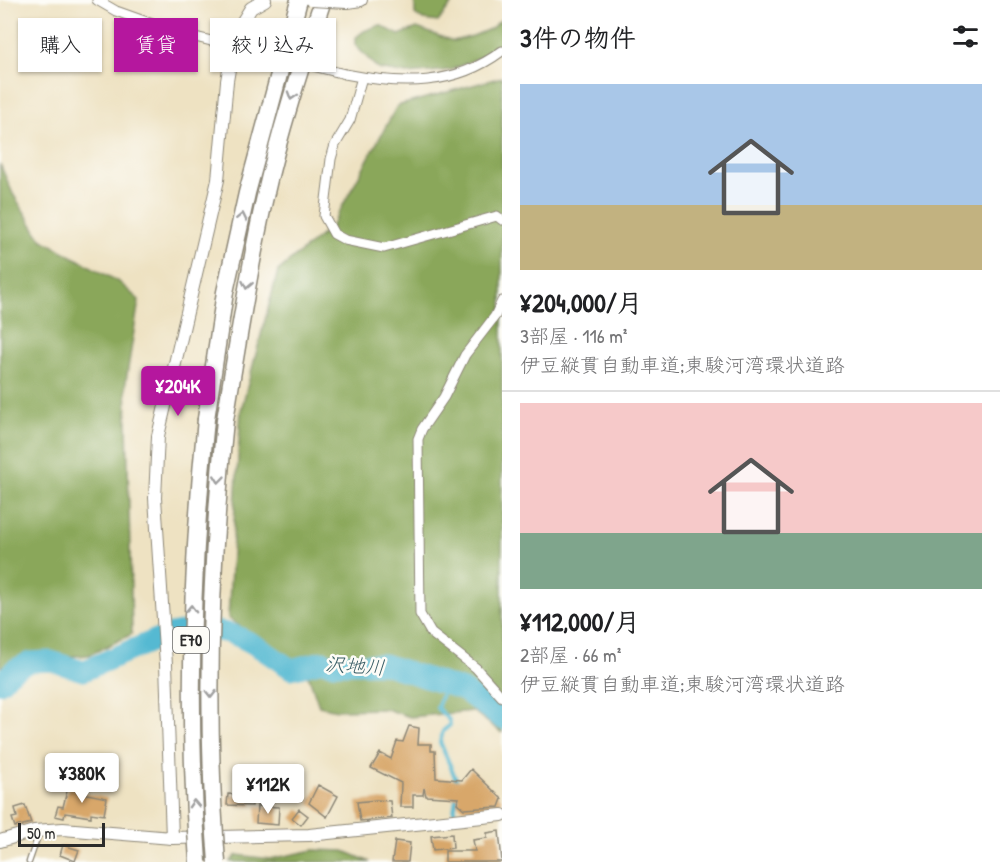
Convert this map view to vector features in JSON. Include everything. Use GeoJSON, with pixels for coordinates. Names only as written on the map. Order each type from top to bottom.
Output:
{"type":"FeatureCollection","features":[{"type":"Feature","properties":{"kind":"highway","name":"E70"},"geometry":{"type":"LineString","coordinates":[[198,862],[190,723],[191,610],[196,511],[206,419],[225,292],[247,193],[299,0]]}},
{"type":"Feature","properties":{"kind":"highway","name":"E70"},"geometry":{"type":"LineString","coordinates":[[217,862],[211,702],[212,581],[225,420],[246,290],[265,199],[290,104],[323,0]]}},
{"type":"Feature","properties":{"kind":"street"},"geometry":{"type":"LineString","coordinates":[[97,0],[116,10],[175,32],[362,78],[417,83],[440,80],[461,73],[502,51]]}},
{"type":"Feature","properties":{"kind":"street"},"geometry":{"type":"LineString","coordinates":[[172,837],[166,664],[155,498],[158,436],[218,180],[227,81],[235,34],[251,8],[265,0]]}},
{"type":"Feature","properties":{"kind":"street"},"geometry":{"type":"LineString","coordinates":[[311,0],[347,2],[361,0]]}},
{"type":"Feature","properties":{"kind":"street"},"geometry":{"type":"LineString","coordinates":[[362,78],[350,120],[330,159],[324,216],[334,234],[345,240],[384,248],[497,216],[502,220]]}},
{"type":"Feature","properties":{"kind":"street"},"geometry":{"type":"LineString","coordinates":[[502,302],[495,316],[465,356],[444,397],[422,429],[418,439],[416,473],[420,614],[431,633],[476,668],[502,697]]}},
{"type":"Feature","properties":{"kind":"street"},"geometry":{"type":"LineString","coordinates":[[0,841],[40,831],[63,829],[172,837],[238,838],[344,833],[502,815]]}},
{"type":"Feature","properties":{"kind":"lane"},"geometry":{"type":"LineString","coordinates":[[29,862],[40,831]]}},
{"type":"Feature","properties":{"kind":"green space"},"geometry":{"type":"Polygon","coordinates":[[[415,0],[455,0],[438,22],[423,20],[415,14],[415,0]]]}},
{"type":"Feature","properties":{"kind":"green space"},"geometry":{"type":"Polygon","coordinates":[[[502,19],[502,43],[487,54],[451,70],[407,74],[378,69],[355,45],[355,38],[364,31],[380,25],[399,35],[417,28],[453,41],[490,29],[502,19]]]}},
{"type":"Feature","properties":{"kind":"green space"},"geometry":{"type":"Polygon","coordinates":[[[502,77],[502,733],[473,711],[410,717],[386,709],[337,710],[319,706],[309,677],[228,618],[241,410],[278,271],[331,227],[397,106],[502,77]]]}},
{"type":"Feature","properties":{"kind":"green space"},"geometry":{"type":"Polygon","coordinates":[[[0,164],[13,194],[41,239],[119,282],[139,300],[126,381],[132,634],[89,655],[25,660],[0,667],[0,164]]]}},
{"type":"Feature","properties":{"kind":"green space"},"geometry":{"type":"Polygon","coordinates":[[[314,850],[344,851],[370,862],[230,862],[237,855],[270,859],[314,850]]]}},
{"type":"Feature","properties":{"kind":"building"},"geometry":{"type":"Polygon","coordinates":[[[409,726],[419,728],[418,744],[431,744],[431,751],[435,751],[436,778],[462,780],[471,769],[502,799],[499,807],[464,809],[457,803],[459,798],[426,796],[424,788],[423,795],[413,795],[413,807],[400,807],[401,783],[371,768],[380,753],[391,759],[397,741],[403,742],[409,726]]]}},
{"type":"Feature","properties":{"kind":"building"},"geometry":{"type":"Polygon","coordinates":[[[318,785],[338,796],[327,817],[309,803],[318,785]]]}},
{"type":"Feature","properties":{"kind":"building"},"geometry":{"type":"Polygon","coordinates":[[[68,787],[78,789],[77,792],[107,798],[104,815],[91,813],[91,817],[65,813],[64,818],[55,816],[58,806],[63,807],[68,787]]]}},
{"type":"Feature","properties":{"kind":"building"},"geometry":{"type":"Polygon","coordinates":[[[228,794],[252,796],[252,806],[227,805],[228,794]]]}},
{"type":"Feature","properties":{"kind":"building"},"geometry":{"type":"Polygon","coordinates":[[[390,801],[392,818],[360,821],[357,802],[390,801]]]}},
{"type":"Feature","properties":{"kind":"building"},"geometry":{"type":"Polygon","coordinates":[[[25,805],[31,823],[15,827],[12,818],[17,817],[15,808],[25,805]]]}},
{"type":"Feature","properties":{"kind":"building"},"geometry":{"type":"Polygon","coordinates":[[[257,806],[279,807],[278,825],[256,823],[257,806]]]}},
{"type":"Feature","properties":{"kind":"building"},"geometry":{"type":"Polygon","coordinates":[[[299,809],[308,816],[301,825],[292,818],[299,809]]]}},
{"type":"Feature","properties":{"kind":"building"},"geometry":{"type":"Polygon","coordinates":[[[499,831],[502,862],[445,862],[445,851],[475,851],[473,840],[487,838],[487,833],[499,831]]]}},
{"type":"Feature","properties":{"kind":"building"},"geometry":{"type":"Polygon","coordinates":[[[452,834],[453,848],[433,850],[431,836],[452,834]]]}},
{"type":"Feature","properties":{"kind":"building"},"geometry":{"type":"Polygon","coordinates":[[[395,841],[410,843],[408,862],[392,862],[395,841]]]}},
{"type":"Feature","properties":{"kind":"building"},"geometry":{"type":"Polygon","coordinates":[[[63,845],[79,850],[75,861],[60,855],[63,845]]]}},
{"type":"Feature","properties":{"kind":"waterway","name":"沢地川"},"geometry":{"type":"LineString","coordinates":[[171,634],[207,630],[235,635],[291,669],[323,661],[331,664],[384,664],[463,690],[502,719]]}},
{"type":"Feature","properties":{"kind":"waterway","name":"沢地川"},"geometry":{"type":"LineString","coordinates":[[0,683],[15,669],[30,662],[51,661],[83,671],[157,639]]}},
{"type":"Feature","properties":{"kind":"waterway"},"geometry":{"type":"LineString","coordinates":[[445,685],[437,708],[449,720],[450,725],[443,731],[440,742],[458,784]]}},
{"type":"Feature","properties":{"kind":"waterway"},"geometry":{"type":"LineString","coordinates":[[454,811],[457,794]]}}]}
